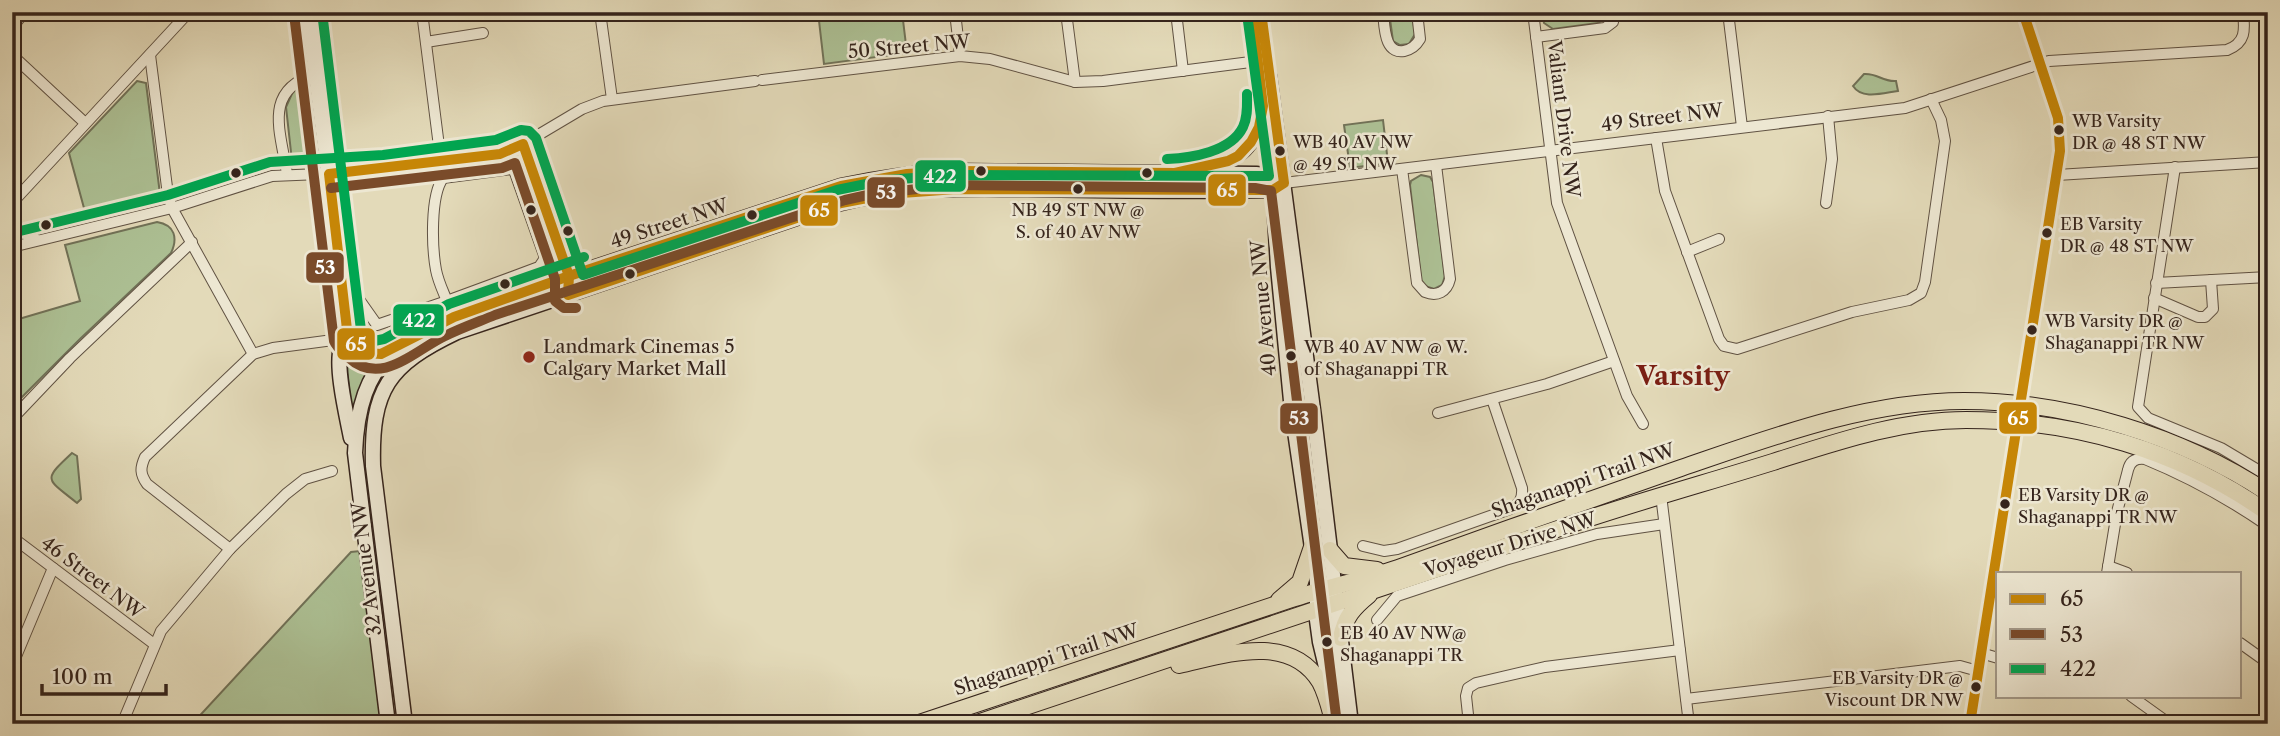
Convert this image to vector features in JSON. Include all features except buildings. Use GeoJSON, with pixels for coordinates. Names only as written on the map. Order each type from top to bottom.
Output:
{"type":"FeatureCollection","features":[{"type":"Feature","properties":{"kind":"main road","name":"Shaganappi Trail NW"},"geometry":{"type":"LineString","coordinates":[[1336,595],[1393,569],[1535,517],[1836,418],[1907,405],[1965,401],[2020,404],[2102,420],[2162,438],[2228,468],[2268,493]]}},
{"type":"Feature","properties":{"kind":"main road","name":"Shaganappi Trail NW"},"geometry":{"type":"LineString","coordinates":[[974,724],[1111,679],[1318,600],[1374,590],[1840,439],[1911,424],[1964,420],[2018,422],[2070,429],[2156,452],[2218,480],[2268,513]]}},
{"type":"Feature","properties":{"kind":"main road"},"geometry":{"type":"LineString","coordinates":[[1661,495],[1666,485],[1677,479],[1800,439],[1814,425]]}},
{"type":"Feature","properties":{"kind":"main road"},"geometry":{"type":"LineString","coordinates":[[1272,606],[1300,582],[1313,544]]}},
{"type":"Feature","properties":{"kind":"main road"},"geometry":{"type":"LineString","coordinates":[[1330,550],[1344,566],[1393,569]]}},
{"type":"Feature","properties":{"kind":"main road"},"geometry":{"type":"LineString","coordinates":[[1341,638],[1350,611],[1374,590]]}},
{"type":"Feature","properties":{"kind":"main road","name":"Shaganappi Trail NW"},"geometry":{"type":"LineString","coordinates":[[916,724],[1272,606],[1318,600]]}},
{"type":"Feature","properties":{"kind":"main road"},"geometry":{"type":"LineString","coordinates":[[1111,679],[1244,651],[1274,652],[1299,661],[1313,674],[1326,694],[1335,724]]}},
{"type":"Feature","properties":{"kind":"street"},"geometry":{"type":"LineString","coordinates":[[12,27],[25,12]]}},
{"type":"Feature","properties":{"kind":"street"},"geometry":{"type":"LineString","coordinates":[[12,203],[188,12]]}},
{"type":"Feature","properties":{"kind":"street","name":"32 Avenue NW"},"geometry":{"type":"LineString","coordinates":[[308,12],[348,338],[341,347],[344,401],[355,453],[388,724]]}},
{"type":"Feature","properties":{"kind":"street"},"geometry":{"type":"LineString","coordinates":[[422,12],[443,178],[435,198],[435,254],[437,275],[447,302]]}},
{"type":"Feature","properties":{"kind":"street"},"geometry":{"type":"LineString","coordinates":[[600,12],[612,99]]}},
{"type":"Feature","properties":{"kind":"street"},"geometry":{"type":"LineString","coordinates":[[955,12],[960,56]]}},
{"type":"Feature","properties":{"kind":"street"},"geometry":{"type":"LineString","coordinates":[[1066,12],[1075,82]]}},
{"type":"Feature","properties":{"kind":"street"},"geometry":{"type":"LineString","coordinates":[[1176,12],[1183,71]]}},
{"type":"Feature","properties":{"kind":"street","name":"40 Avenue NW"},"geometry":{"type":"LineString","coordinates":[[1252,12],[1262,61],[1276,183],[1292,411],[1313,544],[1320,642],[1333,693],[1335,724]]}},
{"type":"Feature","properties":{"kind":"street","name":"40 Avenue NW"},"geometry":{"type":"LineString","coordinates":[[1261,12],[1263,106],[1330,550],[1351,724]]}},
{"type":"Feature","properties":{"kind":"street"},"geometry":{"type":"LineString","coordinates":[[1383,12],[1388,42],[1396,50],[1405,51],[1416,46],[1420,39],[1418,12]]}},
{"type":"Feature","properties":{"kind":"street","name":"Valiant Drive NW"},"geometry":{"type":"LineString","coordinates":[[1533,12],[1556,203],[1627,396],[1643,424]]}},
{"type":"Feature","properties":{"kind":"street"},"geometry":{"type":"LineString","coordinates":[[1536,37],[1605,28],[1613,22],[1614,12]]}},
{"type":"Feature","properties":{"kind":"street"},"geometry":{"type":"LineString","coordinates":[[1728,12],[1742,127]]}},
{"type":"Feature","properties":{"kind":"street"},"geometry":{"type":"LineString","coordinates":[[1970,724],[2060,151],[2059,127],[2023,12]]}},
{"type":"Feature","properties":{"kind":"street","name":"49 Street NW"},"geometry":{"type":"LineString","coordinates":[[376,409],[396,372],[434,343],[457,332],[841,203],[883,192],[954,188],[1276,183],[1905,108],[2040,63],[2227,50],[2237,46],[2243,37],[2243,12]]}},
{"type":"Feature","properties":{"kind":"street"},"geometry":{"type":"LineString","coordinates":[[426,42],[484,33]]}},
{"type":"Feature","properties":{"kind":"street"},"geometry":{"type":"LineString","coordinates":[[12,55],[84,122]]}},
{"type":"Feature","properties":{"kind":"street"},"geometry":{"type":"LineString","coordinates":[[150,55],[168,195],[253,354]]}},
{"type":"Feature","properties":{"kind":"street","name":"50 Street NW"},"geometry":{"type":"LineString","coordinates":[[12,247],[173,208],[272,176],[329,174],[500,154],[523,145],[582,109],[612,99],[960,56],[990,59],[1075,82],[1103,81],[1262,61]]}},
{"type":"Feature","properties":{"kind":"street"},"geometry":{"type":"LineString","coordinates":[[287,174],[279,108],[282,95],[300,79],[315,74]]}},
{"type":"Feature","properties":{"kind":"street"},"geometry":{"type":"LineString","coordinates":[[1656,138],[1661,178],[1719,339],[1724,346],[1737,349],[1852,312],[1917,296],[1924,288],[1945,141],[1941,120],[1931,99]]}},
{"type":"Feature","properties":{"kind":"street"},"geometry":{"type":"LineString","coordinates":[[1175,173],[1219,164],[1238,156],[1255,136],[1263,106]]}},
{"type":"Feature","properties":{"kind":"street"},"geometry":{"type":"LineString","coordinates":[[1826,203],[1832,159],[1828,117]]}},
{"type":"Feature","properties":{"kind":"street"},"geometry":{"type":"LineString","coordinates":[[523,145],[573,294]]}},
{"type":"Feature","properties":{"kind":"street"},"geometry":{"type":"LineString","coordinates":[[2057,175],[2268,162]]}},
{"type":"Feature","properties":{"kind":"street"},"geometry":{"type":"LineString","coordinates":[[1402,169],[1416,280],[1425,292],[1436,294],[1444,290],[1450,279],[1436,165]]}},
{"type":"Feature","properties":{"kind":"street"},"geometry":{"type":"LineString","coordinates":[[2175,167],[2138,407],[2148,418],[2221,448],[2268,476]]}},
{"type":"Feature","properties":{"kind":"street"},"geometry":{"type":"LineString","coordinates":[[344,298],[358,298],[377,325],[539,267],[545,258],[514,170],[443,178]]}},
{"type":"Feature","properties":{"kind":"street","name":"49 Street NW"},"geometry":{"type":"LineString","coordinates":[[360,406],[372,378],[390,353],[437,324],[490,302],[841,186],[907,174],[953,171],[1256,174],[1276,183]]}},
{"type":"Feature","properties":{"kind":"street"},"geometry":{"type":"LineString","coordinates":[[12,217],[21,233],[37,240]]}},
{"type":"Feature","properties":{"kind":"street"},"geometry":{"type":"LineString","coordinates":[[1687,252],[1719,239]]}},
{"type":"Feature","properties":{"kind":"street"},"geometry":{"type":"LineString","coordinates":[[12,419],[69,358],[192,242]]}},
{"type":"Feature","properties":{"kind":"street"},"geometry":{"type":"LineString","coordinates":[[2156,284],[2268,277]]}},
{"type":"Feature","properties":{"kind":"street"},"geometry":{"type":"LineString","coordinates":[[2154,298],[2198,317],[2205,317],[2213,309],[2211,280]]}},
{"type":"Feature","properties":{"kind":"street"},"geometry":{"type":"LineString","coordinates":[[230,549],[147,484],[141,476],[145,457],[253,354],[273,348],[348,338],[363,352],[373,355],[390,353]]}},
{"type":"Feature","properties":{"kind":"street"},"geometry":{"type":"LineString","coordinates":[[1438,413],[1547,384],[1614,361]]}},
{"type":"Feature","properties":{"kind":"street","name":"Voyageur Drive NW"},"geometry":{"type":"LineString","coordinates":[[1363,546],[1384,551],[1397,550],[1518,504],[1522,488],[1492,399]]}},
{"type":"Feature","properties":{"kind":"street","name":"32 Avenue NW"},"geometry":{"type":"LineString","coordinates":[[355,453],[360,406]]}},
{"type":"Feature","properties":{"kind":"street","name":"32 Avenue NW"},"geometry":{"type":"LineString","coordinates":[[376,409],[373,466],[405,724]]}},
{"type":"Feature","properties":{"kind":"street"},"geometry":{"type":"LineString","coordinates":[[2108,570],[2119,504],[2133,461],[2145,459],[2193,480],[2235,503],[2268,526]]}},
{"type":"Feature","properties":{"kind":"street"},"geometry":{"type":"LineString","coordinates":[[122,724],[161,631],[230,549],[286,494],[305,479],[332,471]]}},
{"type":"Feature","properties":{"kind":"street"},"geometry":{"type":"LineString","coordinates":[[1661,495],[1689,724]]}},
{"type":"Feature","properties":{"kind":"street","name":"Voyageur Drive NW"},"geometry":{"type":"LineString","coordinates":[[1377,620],[1397,596],[1492,564],[1597,534],[1664,524]]}},
{"type":"Feature","properties":{"kind":"street","name":"46 Street NW"},"geometry":{"type":"LineString","coordinates":[[12,537],[154,644]]}},
{"type":"Feature","properties":{"kind":"street"},"geometry":{"type":"LineString","coordinates":[[12,666],[53,568]]}},
{"type":"Feature","properties":{"kind":"street"},"geometry":{"type":"LineString","coordinates":[[2242,644],[2268,663]]}},
{"type":"Feature","properties":{"kind":"street"},"geometry":{"type":"LineString","coordinates":[[1469,724],[1466,696],[1468,688],[1476,683],[1545,667],[1680,650]]}},
{"type":"Feature","properties":{"kind":"street"},"geometry":{"type":"LineString","coordinates":[[1981,653],[1996,657]]}},
{"type":"Feature","properties":{"kind":"street"},"geometry":{"type":"LineString","coordinates":[[1686,699],[1960,666],[1978,671]]}},
{"type":"Feature","properties":{"kind":"street"},"geometry":{"type":"LineString","coordinates":[[2134,698],[2170,724]]}},
{"type":"Feature","properties":{"kind":"green space"},"geometry":{"type":"Polygon","coordinates":[[[818,12],[902,12],[907,53],[824,64],[818,12]]]}},
{"type":"Feature","properties":{"kind":"green space"},"geometry":{"type":"Polygon","coordinates":[[[1389,12],[1412,12],[1415,34],[1409,44],[1400,45],[1393,41],[1389,12]]]}},
{"type":"Feature","properties":{"kind":"green space"},"geometry":{"type":"Polygon","coordinates":[[[1542,12],[1607,12],[1598,23],[1553,29],[1544,23],[1542,12]]]}},
{"type":"Feature","properties":{"kind":"green space"},"geometry":{"type":"Polygon","coordinates":[[[1864,74],[1896,81],[1898,91],[1873,95],[1862,93],[1853,86],[1864,74]]]}},
{"type":"Feature","properties":{"kind":"green space"},"geometry":{"type":"Polygon","coordinates":[[[137,81],[146,83],[160,194],[153,204],[87,219],[69,153],[137,81]]]}},
{"type":"Feature","properties":{"kind":"green space"},"geometry":{"type":"Polygon","coordinates":[[[299,86],[309,93],[317,154],[311,163],[305,164],[292,161],[286,107],[295,87],[299,86]]]}},
{"type":"Feature","properties":{"kind":"green space"},"geometry":{"type":"Polygon","coordinates":[[[1383,120],[1388,163],[1350,168],[1344,125],[1383,120]]]}},
{"type":"Feature","properties":{"kind":"green space"},"geometry":{"type":"Polygon","coordinates":[[[1421,175],[1430,177],[1433,182],[1445,276],[1442,285],[1434,289],[1425,286],[1421,280],[1410,185],[1411,181],[1421,175]]]}},
{"type":"Feature","properties":{"kind":"green space"},"geometry":{"type":"Polygon","coordinates":[[[157,222],[168,226],[173,233],[171,253],[12,407],[12,321],[80,301],[65,245],[157,222]]]}},
{"type":"Feature","properties":{"kind":"green space"},"geometry":{"type":"Polygon","coordinates":[[[348,346],[377,359],[352,415],[347,372],[348,346]]]}},
{"type":"Feature","properties":{"kind":"green space"},"geometry":{"type":"Polygon","coordinates":[[[72,453],[77,456],[81,499],[77,503],[59,489],[52,479],[56,469],[72,453]]]}},
{"type":"Feature","properties":{"kind":"green space"},"geometry":{"type":"Polygon","coordinates":[[[360,551],[382,724],[192,724],[351,552],[360,551]]]}},
{"type":"Feature","properties":{"kind":"transit line","name":"422"},"geometry":{"type":"LineString","coordinates":[[322,12],[361,330],[374,341],[384,339],[449,304],[584,257]]}},
{"type":"Feature","properties":{"kind":"transit line","name":"65"},"geometry":{"type":"LineString","coordinates":[[569,276],[841,186],[907,174],[953,171],[1175,173],[1228,161],[1238,156],[1251,142],[1259,127],[1263,106],[1252,12]]}},
{"type":"Feature","properties":{"kind":"transit line","name":"65"},"geometry":{"type":"LineString","coordinates":[[569,276],[568,295],[841,203],[888,194],[956,189],[1273,190],[1284,183],[1261,12]]}},
{"type":"Feature","properties":{"kind":"transit line","name":"65"},"geometry":{"type":"LineString","coordinates":[[1970,724],[2060,151],[2058,118],[2023,12]]}},
{"type":"Feature","properties":{"kind":"transit line","name":"53"},"geometry":{"type":"LineString","coordinates":[[294,14],[334,341],[338,348],[360,366],[373,369],[398,363],[445,336],[495,315],[845,200],[872,194],[953,185],[1255,188],[1271,191],[1337,724]]}},
{"type":"Feature","properties":{"kind":"transit line","name":"422"},"geometry":{"type":"LineString","coordinates":[[12,233],[168,195],[270,162],[383,155],[496,140],[521,130],[529,131],[536,138],[583,275],[837,190],[886,180],[956,175],[1269,176],[1247,14]]}},
{"type":"Feature","properties":{"kind":"transit line","name":"422"},"geometry":{"type":"LineString","coordinates":[[1167,159],[1210,152],[1237,136],[1245,123],[1247,94]]}},
{"type":"Feature","properties":{"kind":"transit line","name":"65"},"geometry":{"type":"LineString","coordinates":[[523,144],[569,276],[454,317],[381,354],[367,353],[348,338],[329,174],[500,154],[523,144]]}},
{"type":"Feature","properties":{"kind":"transit line","name":"53"},"geometry":{"type":"LineString","coordinates":[[331,188],[502,168],[515,163],[555,279],[555,301],[564,308],[576,308]]}},
{"type":"Feature","properties":{"kind":"place","name":"WB Varsity DR @ 48 ST NW"},"geometry":{"type":"Point","coordinates":[2059,130]}},
{"type":"Feature","properties":{"kind":"place","name":"WB 40 AV NW @ 49 ST NW"},"geometry":{"type":"Point","coordinates":[1280,151]}},
{"type":"Feature","properties":{"kind":"place","name":"NB 49 ST NW @ S. of 40 AV NW"},"geometry":{"type":"Point","coordinates":[1078,189]}},
{"type":"Feature","properties":{"kind":"place","name":"EB Varsity DR @ 48 ST NW"},"geometry":{"type":"Point","coordinates":[2047,233]}},
{"type":"Feature","properties":{"kind":"place","name":"WB Varsity DR @ Shaganappi TR NW"},"geometry":{"type":"Point","coordinates":[2032,330]}},
{"type":"Feature","properties":{"kind":"place","name":"WB 40 AV NW @ W. of Shaganappi TR"},"geometry":{"type":"Point","coordinates":[1291,356]}},
{"type":"Feature","properties":{"kind":"place","name":"Landmark Cinemas 5 Calgary Market Mall"},"geometry":{"type":"Point","coordinates":[529,357]}},
{"type":"Feature","properties":{"kind":"place","name":"EB Varsity DR @ Shaganappi TR NW"},"geometry":{"type":"Point","coordinates":[2005,504]}},
{"type":"Feature","properties":{"kind":"place","name":"EB 40 AV NW@ Shaganappi TR"},"geometry":{"type":"Point","coordinates":[1327,642]}},
{"type":"Feature","properties":{"kind":"place","name":"EB Varsity DR @ Viscount DR NW"},"geometry":{"type":"Point","coordinates":[1976,687]}},
{"type":"Feature","properties":{"kind":"district","name":"Varsity"},"geometry":{"type":"Point","coordinates":[1683,376]}}]}
